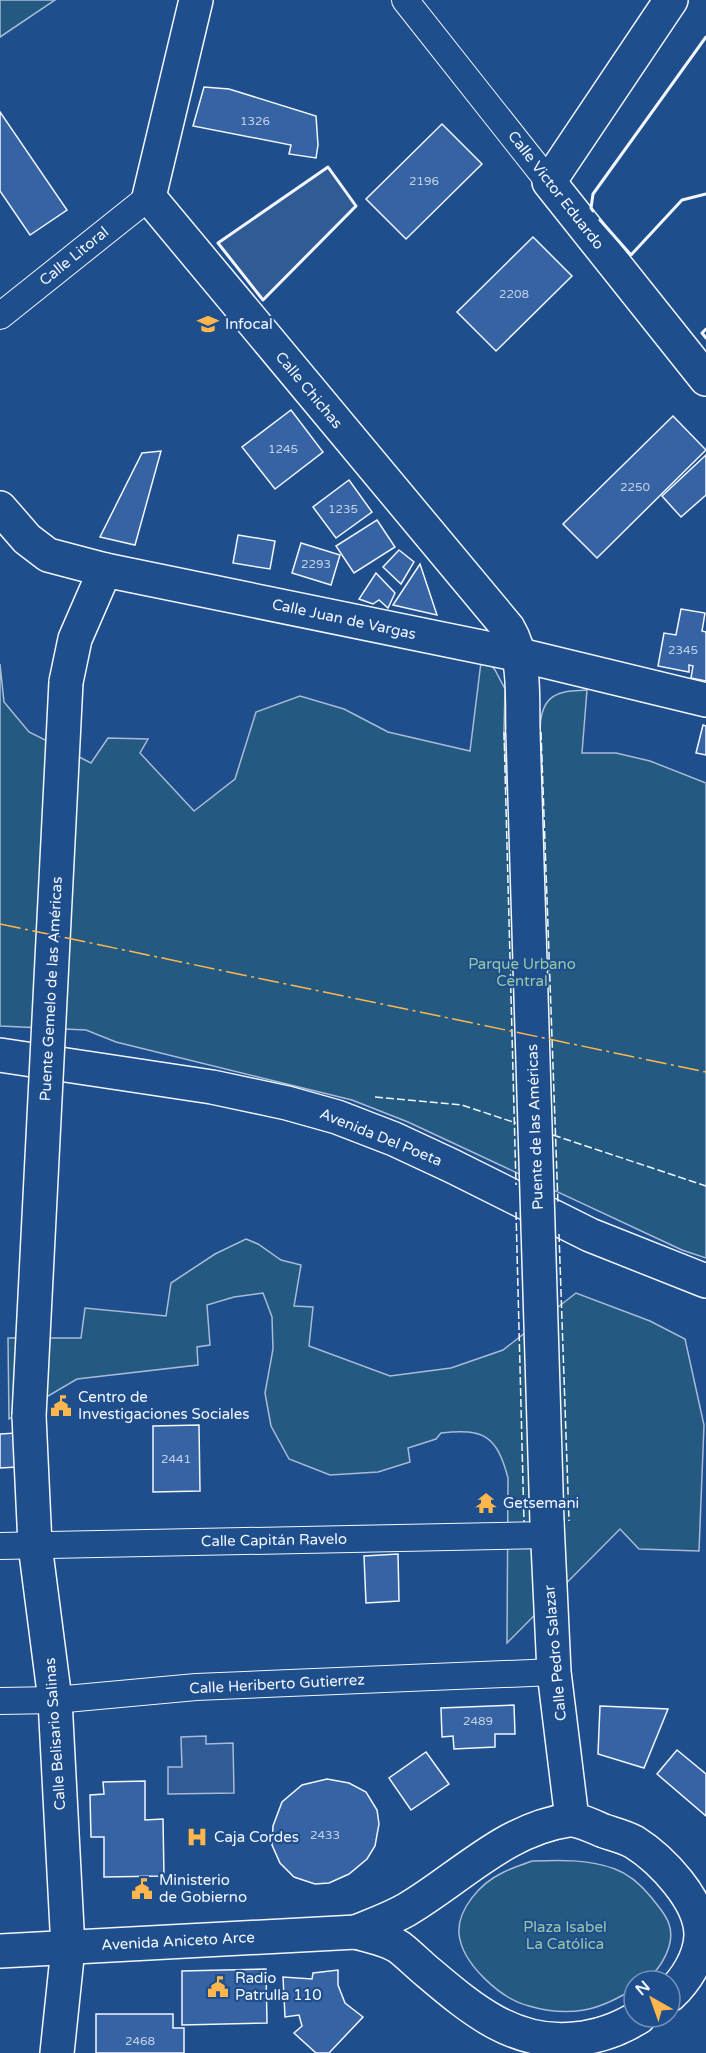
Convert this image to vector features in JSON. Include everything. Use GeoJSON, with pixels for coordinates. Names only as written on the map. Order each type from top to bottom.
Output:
{"type":"FeatureCollection","features":[{"type":"Feature","properties":{"kind":"main road"},"geometry":{"type":"LineString","coordinates":[[149,196],[196,0]]}},
{"type":"Feature","properties":{"kind":"main road"},"geometry":{"type":"LineString","coordinates":[[549,182],[671,0]]}},
{"type":"Feature","properties":{"kind":"main road","name":"Calle Victor Eduardo"},"geometry":{"type":"LineString","coordinates":[[549,182],[706,379]]}},
{"type":"Feature","properties":{"kind":"main road","name":"Calle Chichas"},"geometry":{"type":"LineString","coordinates":[[149,196],[508,628],[520,655],[523,732]]}},
{"type":"Feature","properties":{"kind":"main road","name":"Calle Juan de Vargas"},"geometry":{"type":"LineString","coordinates":[[0,508],[27,539],[48,555],[105,570],[520,655],[706,700]]}},
{"type":"Feature","properties":{"kind":"main road","name":"Puente Gemelo de las Américas"},"geometry":{"type":"LineString","coordinates":[[29,1416],[66,682],[75,639],[105,570]]}},
{"type":"Feature","properties":{"kind":"main road","name":"Puente de las Américas"},"geometry":{"type":"LineString","coordinates":[[523,732],[547,1528]]}},
{"type":"Feature","properties":{"kind":"main road","name":"Avenida Del Poeta"},"geometry":{"type":"LineString","coordinates":[[0,1055],[212,1087],[287,1102],[338,1117],[442,1161],[590,1235],[706,1281]]}},
{"type":"Feature","properties":{"kind":"main road","name":"Calle Belisario Salinas"},"geometry":{"type":"LineString","coordinates":[[29,1416],[35,1545],[55,1700],[68,1948],[57,2053]]}},
{"type":"Feature","properties":{"kind":"main road","name":"Calle Pedro Salazar"},"geometry":{"type":"LineString","coordinates":[[547,1528],[554,1672],[572,1820]]}},
{"type":"Feature","properties":{"kind":"main road"},"geometry":{"type":"LineString","coordinates":[[572,1820],[633,1841],[663,1865],[682,1888],[696,1913],[703,1935],[694,1963],[682,1983]]}},
{"type":"Feature","properties":{"kind":"main road","name":"Avenida Aniceto Arce"},"geometry":{"type":"LineString","coordinates":[[0,1951],[356,1932],[407,1909],[497,1848],[542,1828],[572,1820]]}},
{"type":"Feature","properties":{"kind":"main road","name":"Avenida Aniceto Arce"},"geometry":{"type":"LineString","coordinates":[[356,1932],[397,1946],[476,2011],[503,2027],[528,2037],[580,2045],[622,2025]]}},
{"type":"Feature","properties":{"kind":"main road"},"geometry":{"type":"LineString","coordinates":[[503,2027],[528,2053]]}},
{"type":"Feature","properties":{"kind":"street","name":"Calle Victor Eduardo"},"geometry":{"type":"LineString","coordinates":[[405,0],[549,182]]}},
{"type":"Feature","properties":{"kind":"street","name":"Calle Litoral"},"geometry":{"type":"LineString","coordinates":[[0,316],[149,196]]}},
{"type":"Feature","properties":{"kind":"street","name":"Calle Capitán Ravelo"},"geometry":{"type":"LineString","coordinates":[[0,1546],[547,1528]]}},
{"type":"Feature","properties":{"kind":"street","name":"Calle Heriberto Gutierrez"},"geometry":{"type":"LineString","coordinates":[[0,1701],[55,1700],[196,1687],[554,1672]]}},
{"type":"Feature","properties":{"kind":"green space"},"geometry":{"type":"Polygon","coordinates":[[[0,0],[55,0],[0,37],[0,0]]]}},
{"type":"Feature","properties":{"kind":"green space","name":"Parque Urbano Central"},"geometry":{"type":"Polygon","coordinates":[[[482,654],[495,670],[505,689],[504,732],[507,789],[542,764],[540,727],[548,702],[561,693],[587,690],[582,753],[616,753],[650,761],[706,783],[706,1258],[682,1250],[408,1122],[352,1100],[116,1042],[86,1030],[0,1026],[0,664],[4,702],[29,732],[91,763],[108,738],[148,739],[140,753],[194,811],[235,779],[256,712],[300,696],[344,709],[388,732],[470,751],[482,654]]]}},
{"type":"Feature","properties":{"kind":"green space"},"geometry":{"type":"Polygon","coordinates":[[[246,1239],[258,1244],[281,1260],[301,1265],[294,1306],[313,1307],[309,1346],[390,1376],[451,1368],[503,1350],[576,1293],[650,1321],[685,1339],[704,1425],[699,1551],[639,1549],[620,1529],[507,1643],[508,1478],[504,1464],[493,1444],[478,1434],[441,1433],[436,1439],[408,1448],[410,1462],[378,1472],[330,1475],[289,1459],[271,1426],[265,1393],[273,1349],[272,1317],[263,1293],[234,1297],[207,1305],[210,1345],[197,1347],[198,1365],[77,1379],[9,1419],[8,1338],[81,1338],[85,1308],[166,1316],[171,1283],[215,1254],[246,1239]]]}},
{"type":"Feature","properties":{"kind":"green space","name":"Plaza Isabel La Católica"},"geometry":{"type":"Polygon","coordinates":[[[563,1860],[594,1863],[620,1871],[639,1884],[668,1920],[670,1940],[662,1963],[657,1969],[622,1969],[622,1996],[591,2009],[556,2011],[542,2009],[507,1996],[495,1988],[475,1968],[467,1957],[459,1934],[459,1925],[466,1906],[486,1883],[505,1871],[532,1861],[563,1860]]]}},
{"type":"Feature","properties":{"kind":"shaded area"},"geometry":{"type":"Polygon","coordinates":[[[328,167],[356,206],[263,300],[218,243],[328,167]]]}},
{"type":"Feature","properties":{"kind":"shaded area"},"geometry":{"type":"Polygon","coordinates":[[[206,1736],[206,1744],[233,1743],[234,1793],[168,1794],[168,1767],[182,1767],[181,1737],[206,1736]]]}},
{"type":"Feature","properties":{"kind":"building"},"geometry":{"type":"Polygon","coordinates":[[[204,87],[229,89],[316,116],[318,145],[316,158],[289,154],[291,145],[193,126],[204,87]]]}},
{"type":"Feature","properties":{"kind":"building"},"geometry":{"type":"Polygon","coordinates":[[[0,112],[67,210],[30,235],[0,191],[0,112]]]}},
{"type":"Feature","properties":{"kind":"building"},"geometry":{"type":"Polygon","coordinates":[[[442,124],[482,164],[406,239],[366,199],[442,124]]]}},
{"type":"Feature","properties":{"kind":"building"},"geometry":{"type":"Polygon","coordinates":[[[533,237],[572,276],[496,351],[457,312],[533,237]]]}},
{"type":"Feature","properties":{"kind":"building"},"geometry":{"type":"Polygon","coordinates":[[[291,410],[323,452],[275,489],[242,447],[291,410]]]}},
{"type":"Feature","properties":{"kind":"building"},"geometry":{"type":"Polygon","coordinates":[[[673,416],[706,450],[597,558],[563,524],[673,416]]]}},
{"type":"Feature","properties":{"kind":"building"},"geometry":{"type":"Polygon","coordinates":[[[161,451],[135,545],[100,537],[142,453],[161,451]]]}},
{"type":"Feature","properties":{"kind":"building"},"geometry":{"type":"Polygon","coordinates":[[[706,455],[706,495],[681,517],[662,496],[706,455]]]}},
{"type":"Feature","properties":{"kind":"building"},"geometry":{"type":"Polygon","coordinates":[[[349,480],[372,512],[336,538],[313,507],[349,480]]]}},
{"type":"Feature","properties":{"kind":"building"},"geometry":{"type":"Polygon","coordinates":[[[377,520],[395,547],[354,573],[336,546],[377,520]]]}},
{"type":"Feature","properties":{"kind":"building"},"geometry":{"type":"Polygon","coordinates":[[[238,535],[275,541],[270,569],[233,563],[238,535]]]}},
{"type":"Feature","properties":{"kind":"building"},"geometry":{"type":"Polygon","coordinates":[[[301,543],[340,555],[331,585],[292,573],[301,543]]]}},
{"type":"Feature","properties":{"kind":"building"},"geometry":{"type":"Polygon","coordinates":[[[399,550],[414,562],[401,584],[383,567],[399,550]]]}},
{"type":"Feature","properties":{"kind":"building"},"geometry":{"type":"Polygon","coordinates":[[[420,564],[437,615],[393,605],[420,564]]]}},
{"type":"Feature","properties":{"kind":"building"},"geometry":{"type":"Polygon","coordinates":[[[376,573],[395,593],[388,608],[379,600],[373,604],[359,599],[376,573]]]}},
{"type":"Feature","properties":{"kind":"building"},"geometry":{"type":"Polygon","coordinates":[[[681,609],[705,613],[702,631],[706,632],[706,681],[691,678],[693,666],[689,665],[689,672],[658,666],[664,633],[676,635],[681,609]]]}},
{"type":"Feature","properties":{"kind":"building"},"geometry":{"type":"Polygon","coordinates":[[[703,725],[706,726],[706,755],[696,753],[703,725]]]}},
{"type":"Feature","properties":{"kind":"building"},"geometry":{"type":"Polygon","coordinates":[[[199,1425],[200,1491],[153,1492],[153,1426],[199,1425]]]}},
{"type":"Feature","properties":{"kind":"building"},"geometry":{"type":"Polygon","coordinates":[[[16,1433],[17,1467],[0,1468],[0,1434],[16,1433]]]}},
{"type":"Feature","properties":{"kind":"building"},"geometry":{"type":"Polygon","coordinates":[[[398,1554],[399,1601],[366,1603],[364,1556],[398,1554]]]}},
{"type":"Feature","properties":{"kind":"building"},"geometry":{"type":"Polygon","coordinates":[[[514,1705],[515,1734],[495,1734],[495,1747],[454,1749],[453,1736],[442,1737],[441,1708],[514,1705]]]}},
{"type":"Feature","properties":{"kind":"building"},"geometry":{"type":"Polygon","coordinates":[[[600,1706],[668,1709],[644,1768],[598,1754],[600,1706]]]}},
{"type":"Feature","properties":{"kind":"building"},"geometry":{"type":"Polygon","coordinates":[[[677,1750],[706,1774],[706,1816],[657,1774],[677,1750]]]}},
{"type":"Feature","properties":{"kind":"building"},"geometry":{"type":"Polygon","coordinates":[[[426,1752],[449,1784],[411,1810],[389,1778],[426,1752]]]}},
{"type":"Feature","properties":{"kind":"building"},"geometry":{"type":"Polygon","coordinates":[[[327,1779],[349,1783],[366,1792],[377,1810],[379,1824],[375,1846],[367,1859],[349,1874],[329,1883],[315,1884],[294,1877],[280,1863],[272,1845],[273,1826],[282,1802],[302,1785],[327,1779]]]}},
{"type":"Feature","properties":{"kind":"building","name":"Ministerio de Gobierno"},"geometry":{"type":"Polygon","coordinates":[[[145,1781],[145,1820],[163,1819],[164,1876],[104,1877],[104,1837],[91,1837],[90,1795],[104,1794],[103,1782],[145,1781]]]}},
{"type":"Feature","properties":{"kind":"building"},"geometry":{"type":"Polygon","coordinates":[[[266,1969],[267,2023],[182,2025],[182,1971],[266,1969]]]}},
{"type":"Feature","properties":{"kind":"building"},"geometry":{"type":"Polygon","coordinates":[[[338,1970],[338,1985],[345,2003],[363,2017],[329,2053],[316,2053],[294,2033],[302,2026],[299,2015],[285,2017],[283,1977],[312,1979],[313,1973],[338,1970]]]}},
{"type":"Feature","properties":{"kind":"building"},"geometry":{"type":"Polygon","coordinates":[[[96,2014],[173,2014],[173,2028],[184,2028],[184,2053],[96,2053],[96,2014]]]}},
{"type":"Feature","properties":{"kind":"fence"},"geometry":{"type":"LineString","coordinates":[[504,732],[516,1185]]}},
{"type":"Feature","properties":{"kind":"fence"},"geometry":{"type":"LineString","coordinates":[[541,732],[558,1204]]}},
{"type":"Feature","properties":{"kind":"fence"},"geometry":{"type":"LineString","coordinates":[[375,1097],[462,1105],[516,1123]]}},
{"type":"Feature","properties":{"kind":"fence"},"geometry":{"type":"LineString","coordinates":[[553,1135],[706,1186]]}},
{"type":"Feature","properties":{"kind":"fence"},"geometry":{"type":"LineString","coordinates":[[516,1212],[524,1522]]}},
{"type":"Feature","properties":{"kind":"fence"},"geometry":{"type":"LineString","coordinates":[[559,1234],[569,1521]]}},
{"type":"Feature","properties":{"kind":"wall"},"geometry":{"type":"LineString","coordinates":[[593,211],[591,208],[593,194],[706,37]]}},
{"type":"Feature","properties":{"kind":"wall"},"geometry":{"type":"LineString","coordinates":[[328,167],[356,206],[263,300],[218,243],[328,167]]}},
{"type":"Feature","properties":{"kind":"wall"},"geometry":{"type":"LineString","coordinates":[[600,220],[631,255],[682,200],[706,194]]}},
{"type":"Feature","properties":{"kind":"wall"},"geometry":{"type":"LineString","coordinates":[[706,329],[702,333],[706,338]]}},
{"type":"Feature","properties":{"kind":"power"},"geometry":{"type":"LineString","coordinates":[[0,924],[706,1072]]}},
{"type":"Feature","properties":{"kind":"place","name":"Infocal"},"geometry":{"type":"Point","coordinates":[208,324]}},
{"type":"Feature","properties":{"kind":"place","name":"Centro de Investigaciones Sociales"},"geometry":{"type":"Point","coordinates":[61,1406]}},
{"type":"Feature","properties":{"kind":"place","name":"Getsemani"},"geometry":{"type":"Point","coordinates":[486,1503]}},
{"type":"Feature","properties":{"kind":"place","name":"Caja Cordes"},"geometry":{"type":"Point","coordinates":[197,1837]}},
{"type":"Feature","properties":{"kind":"place","name":"Ministerio de Gobierno"},"geometry":{"type":"Point","coordinates":[142,1889]}},
{"type":"Feature","properties":{"kind":"place","name":"Radio Patrulla 110"},"geometry":{"type":"Point","coordinates":[218,1987]}}]}
